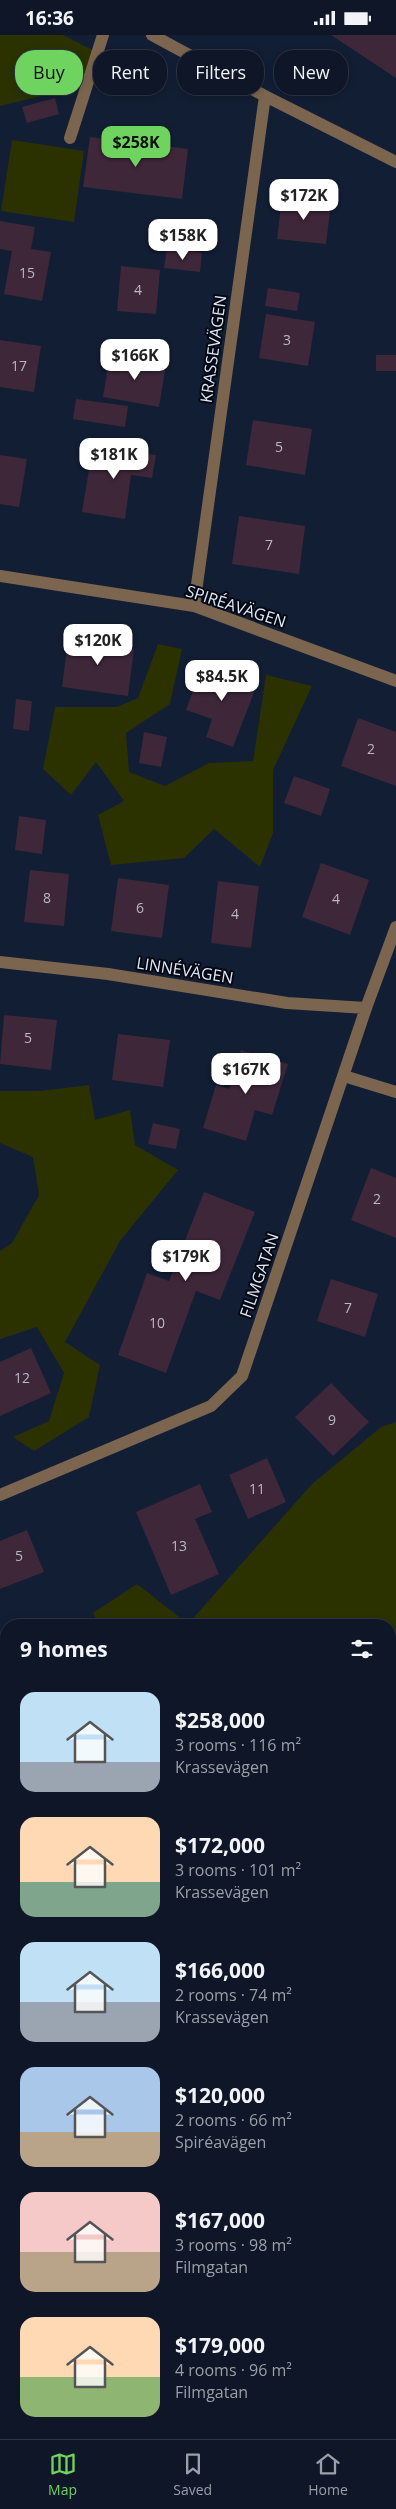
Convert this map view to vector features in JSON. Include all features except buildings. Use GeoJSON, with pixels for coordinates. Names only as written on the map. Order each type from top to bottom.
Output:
{"type":"FeatureCollection","features":[{"type":"Feature","properties":{"kind":"street"},"geometry":{"type":"LineString","coordinates":[[70,138],[103,35]]}},
{"type":"Feature","properties":{"kind":"street"},"geometry":{"type":"LineString","coordinates":[[152,35],[265,96],[396,162]]}},
{"type":"Feature","properties":{"kind":"street","name":"KRASSEVÄGEN"},"geometry":{"type":"LineString","coordinates":[[194,606],[265,96]]}},
{"type":"Feature","properties":{"kind":"street","name":"SPIRÉAVÄGEN"},"geometry":{"type":"LineString","coordinates":[[0,576],[194,606],[396,681]]}},
{"type":"Feature","properties":{"kind":"street","name":"FILMGATAN"},"geometry":{"type":"LineString","coordinates":[[0,1495],[211,1406],[242,1376],[366,1008],[396,927]]}},
{"type":"Feature","properties":{"kind":"street","name":"LINNÉVÄGEN"},"geometry":{"type":"LineString","coordinates":[[0,962],[108,975],[287,1003],[366,1008]]}},
{"type":"Feature","properties":{"kind":"street"},"geometry":{"type":"LineString","coordinates":[[344,1076],[396,1092]]}},
{"type":"Feature","properties":{"kind":"green space"},"geometry":{"type":"Polygon","coordinates":[[[0,35],[63,35],[93,50],[93,84],[83,86],[83,50],[15,50],[15,95],[46,95],[0,106],[0,35]]]}},
{"type":"Feature","properties":{"kind":"green space"},"geometry":{"type":"Polygon","coordinates":[[[12,140],[84,151],[74,222],[1,211],[12,140]]]}},
{"type":"Feature","properties":{"kind":"green space"},"geometry":{"type":"Polygon","coordinates":[[[158,644],[182,649],[170,704],[126,733],[129,772],[165,786],[209,763],[253,761],[266,675],[312,686],[273,770],[273,833],[260,867],[214,829],[184,858],[111,865],[98,815],[124,801],[96,762],[71,795],[43,769],[55,707],[117,707],[138,698],[158,644]]]}},
{"type":"Feature","properties":{"kind":"green space"},"geometry":{"type":"Polygon","coordinates":[[[89,1085],[95,1120],[130,1110],[135,1145],[178,1170],[120,1241],[65,1342],[100,1365],[89,1417],[34,1451],[13,1437],[49,1421],[64,1373],[37,1327],[0,1339],[0,1251],[12,1243],[39,1195],[33,1157],[0,1143],[0,1091],[40,1091],[89,1085]]]}},
{"type":"Feature","properties":{"kind":"green space"},"geometry":{"type":"Polygon","coordinates":[[[396,1422],[396,1619],[192,1619],[312,1484],[381,1427],[396,1422]]]}},
{"type":"Feature","properties":{"kind":"green space"},"geometry":{"type":"Polygon","coordinates":[[[137,1584],[182,1619],[96,1619],[93,1613],[137,1584]]]}}]}
